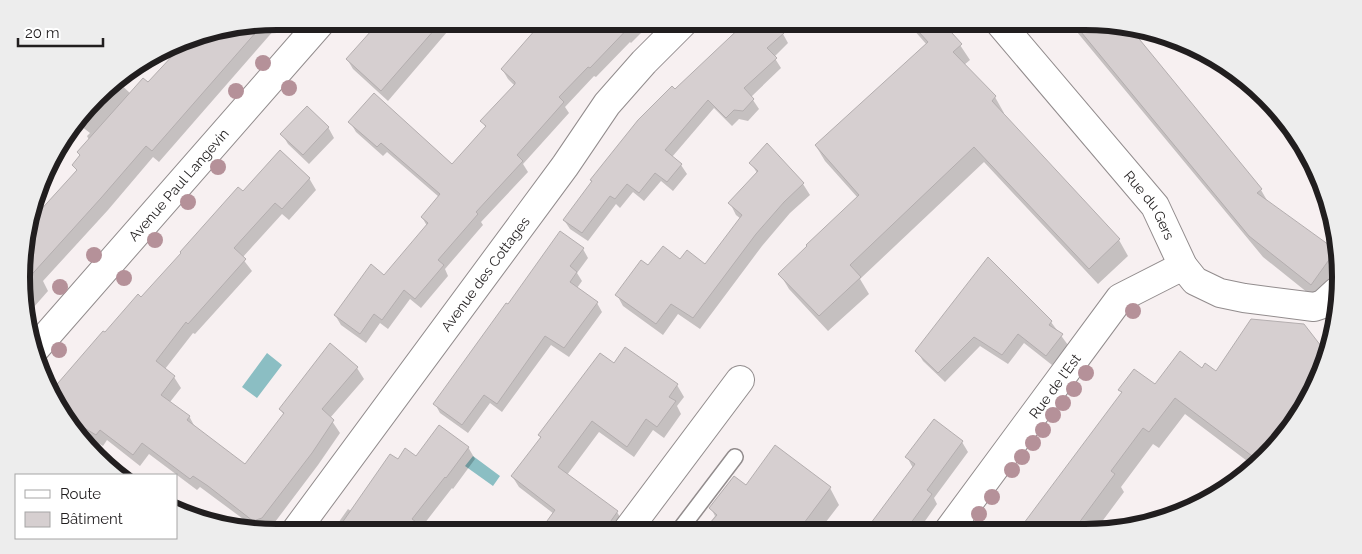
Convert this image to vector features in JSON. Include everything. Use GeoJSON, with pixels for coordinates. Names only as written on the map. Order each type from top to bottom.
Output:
{"type":"FeatureCollection","features":[{"type":"Feature","properties":{"kind":"street","name":"Avenue Paul Langevin"},"geometry":{"type":"LineString","coordinates":[[39,344],[314,30]]}},
{"type":"Feature","properties":{"kind":"street","name":"Avenue des Cottages"},"geometry":{"type":"LineString","coordinates":[[301,524],[565,166],[608,104],[644,62],[677,30]]}},
{"type":"Feature","properties":{"kind":"street","name":"Rue du Gers"},"geometry":{"type":"LineString","coordinates":[[1006,30],[1155,206],[1183,266],[1195,281],[1220,292],[1244,298],[1314,307],[1322,304],[1331,296]]}},
{"type":"Feature","properties":{"kind":"street","name":"Rue de l'Est"},"geometry":{"type":"LineString","coordinates":[[953,524],[1120,298],[1183,266]]}},
{"type":"Feature","properties":{"kind":"street"},"geometry":{"type":"LineString","coordinates":[[632,524],[740,380]]}},
{"type":"Feature","properties":{"kind":"lane"},"geometry":{"type":"LineString","coordinates":[[684,524],[735,458]]}},
{"type":"Feature","properties":{"kind":"water"},"geometry":{"type":"Polygon","coordinates":[[[267,353],[282,365],[257,398],[242,387],[267,353]]]}},
{"type":"Feature","properties":{"kind":"water"},"geometry":{"type":"Polygon","coordinates":[[[473,456],[500,476],[493,486],[465,466],[473,456]]]}},
{"type":"Feature","properties":{"kind":"building"},"geometry":{"type":"Polygon","coordinates":[[[372,30],[434,30],[381,91],[346,59],[372,30]]]}},
{"type":"Feature","properties":{"kind":"building"},"geometry":{"type":"Polygon","coordinates":[[[535,30],[626,30],[559,97],[564,102],[517,155],[523,161],[476,212],[478,214],[438,260],[444,265],[415,299],[404,290],[382,320],[374,314],[360,334],[334,315],[371,264],[384,275],[428,223],[421,217],[440,194],[381,143],[377,147],[348,122],[374,93],[452,164],[486,126],[480,121],[515,84],[501,69],[535,30]]]}},
{"type":"Feature","properties":{"kind":"building"},"geometry":{"type":"Polygon","coordinates":[[[737,30],[782,30],[784,33],[767,48],[777,58],[744,88],[754,99],[743,111],[734,110],[726,118],[708,100],[665,150],[682,164],[667,182],[655,173],[639,193],[627,184],[615,199],[610,196],[582,233],[563,220],[592,181],[590,180],[638,120],[672,86],[675,89],[737,30]]]}},
{"type":"Feature","properties":{"kind":"building"},"geometry":{"type":"Polygon","coordinates":[[[917,30],[949,30],[962,44],[953,52],[996,96],[992,101],[1120,239],[1089,269],[974,147],[850,265],[861,277],[819,316],[778,274],[859,195],[815,145],[928,42],[917,30]]]}},
{"type":"Feature","properties":{"kind":"building"},"geometry":{"type":"Polygon","coordinates":[[[1079,30],[1117,32],[1136,36],[1262,189],[1257,193],[1330,246],[1331,257],[1311,285],[1249,236],[1079,30]]]}},
{"type":"Feature","properties":{"kind":"building"},"geometry":{"type":"Polygon","coordinates":[[[257,31],[152,151],[146,146],[30,276],[32,245],[37,221],[40,217],[38,213],[77,170],[72,165],[80,155],[77,152],[143,78],[148,82],[177,51],[213,38],[257,31]]]}},
{"type":"Feature","properties":{"kind":"building"},"geometry":{"type":"Polygon","coordinates":[[[307,106],[329,127],[303,155],[280,134],[307,106]]]}},
{"type":"Feature","properties":{"kind":"building"},"geometry":{"type":"Polygon","coordinates":[[[767,143],[804,183],[784,202],[756,234],[693,318],[671,304],[656,324],[615,295],[641,260],[648,265],[663,246],[680,259],[687,250],[705,264],[742,215],[728,203],[758,171],[749,163],[767,143]]]}},
{"type":"Feature","properties":{"kind":"building"},"geometry":{"type":"Polygon","coordinates":[[[280,150],[310,178],[282,209],[275,203],[234,248],[246,259],[188,324],[186,322],[156,361],[175,376],[161,395],[190,416],[187,420],[245,464],[284,413],[279,409],[330,343],[358,367],[322,409],[334,420],[312,453],[262,518],[253,521],[208,486],[193,476],[190,479],[142,443],[133,455],[100,430],[96,435],[80,425],[55,386],[138,294],[141,297],[238,187],[243,191],[280,150]]]}},
{"type":"Feature","properties":{"kind":"building"},"geometry":{"type":"Polygon","coordinates":[[[560,231],[584,248],[570,266],[577,272],[570,282],[598,302],[564,348],[545,336],[497,404],[484,395],[462,425],[433,404],[560,231]]]}},
{"type":"Feature","properties":{"kind":"building"},"geometry":{"type":"Polygon","coordinates":[[[988,257],[1052,321],[1049,325],[1063,334],[1046,356],[1018,334],[1002,355],[974,337],[938,373],[915,351],[988,257]]]}},
{"type":"Feature","properties":{"kind":"building"},"geometry":{"type":"Polygon","coordinates":[[[1251,319],[1304,324],[1322,347],[1307,386],[1299,400],[1271,440],[1254,457],[1175,398],[1149,432],[1143,428],[1111,471],[1115,474],[1078,524],[1023,524],[1122,392],[1118,390],[1134,369],[1155,384],[1180,351],[1202,368],[1205,363],[1216,371],[1251,319]]]}},
{"type":"Feature","properties":{"kind":"building"},"geometry":{"type":"Polygon","coordinates":[[[625,347],[678,384],[669,397],[676,401],[657,427],[646,419],[627,447],[592,421],[558,467],[618,511],[609,524],[545,524],[555,510],[511,476],[541,437],[538,435],[600,353],[614,363],[625,347]]]}},
{"type":"Feature","properties":{"kind":"building"},"geometry":{"type":"Polygon","coordinates":[[[934,419],[963,441],[927,490],[932,494],[910,524],[870,524],[915,464],[905,457],[934,419]]]}},
{"type":"Feature","properties":{"kind":"building"},"geometry":{"type":"Polygon","coordinates":[[[439,425],[469,447],[412,519],[419,524],[341,524],[390,454],[398,459],[405,448],[416,456],[439,425]]]}},
{"type":"Feature","properties":{"kind":"building"},"geometry":{"type":"Polygon","coordinates":[[[775,445],[831,487],[803,524],[709,524],[717,515],[709,508],[734,476],[746,485],[775,445]]]}}]}
